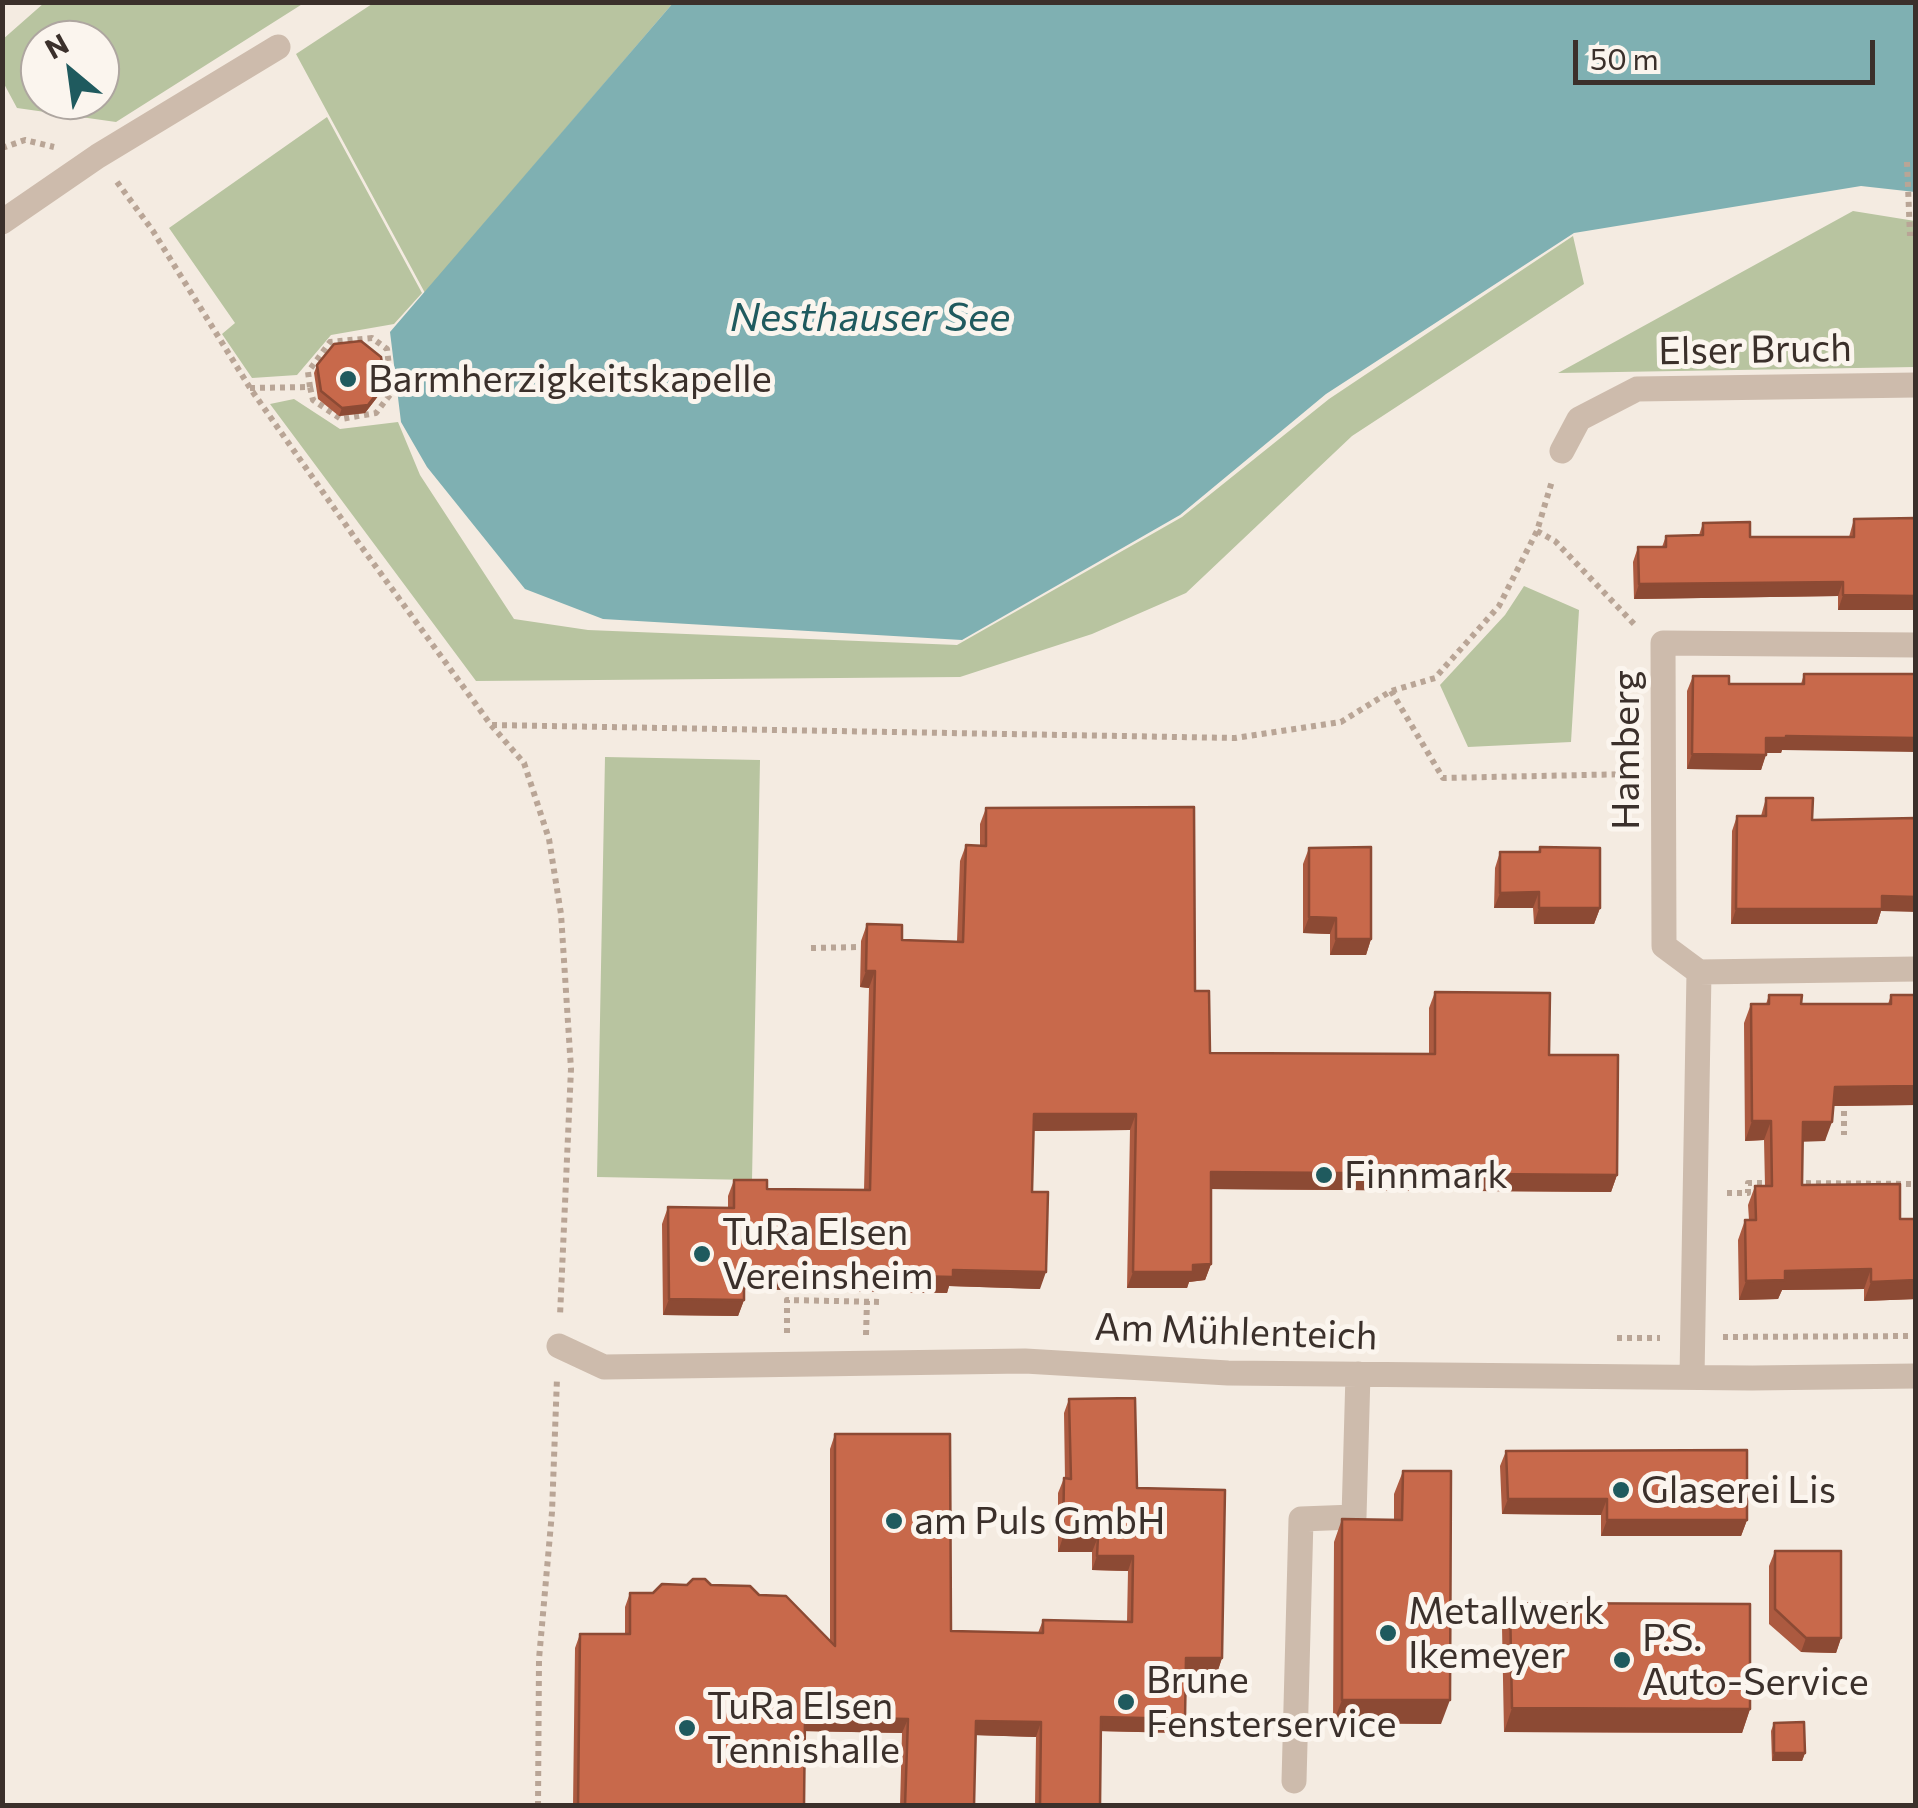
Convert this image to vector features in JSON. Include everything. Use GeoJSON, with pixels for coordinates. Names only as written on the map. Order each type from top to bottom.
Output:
{"type":"FeatureCollection","features":[{"type":"Feature","properties":{"kind":"street"},"geometry":{"type":"LineString","coordinates":[[2,222],[98,156],[278,46]]}},
{"type":"Feature","properties":{"kind":"street","name":"Elser Bruch"},"geometry":{"type":"LineString","coordinates":[[1562,451],[1579,420],[1636,389],[1916,386]]}},
{"type":"Feature","properties":{"kind":"street","name":"Hamberg"},"geometry":{"type":"LineString","coordinates":[[1699,972],[1664,946],[1663,643],[1916,644]]}},
{"type":"Feature","properties":{"kind":"street"},"geometry":{"type":"LineString","coordinates":[[1692,1377],[1699,972],[1916,970]]}},
{"type":"Feature","properties":{"kind":"street","name":"Am Mühlenteich"},"geometry":{"type":"LineString","coordinates":[[559,1346],[604,1367],[1024,1361],[1228,1373],[1916,1376]]}},
{"type":"Feature","properties":{"kind":"street"},"geometry":{"type":"LineString","coordinates":[[1294,1781],[1301,1518],[1354,1517],[1358,1374]]}},
{"type":"Feature","properties":{"kind":"path"},"geometry":{"type":"LineString","coordinates":[[98,156],[153,231],[250,388],[490,725],[524,763],[549,840],[560,914],[570,1070],[552,1512],[539,1659],[538,1806]]}},
{"type":"Feature","properties":{"kind":"path"},"geometry":{"type":"LineString","coordinates":[[1907,162],[1910,236]]}},
{"type":"Feature","properties":{"kind":"path"},"geometry":{"type":"LineString","coordinates":[[372,338],[387,349],[392,392],[376,413],[341,420],[313,400],[310,386],[308,372],[330,342],[372,338]]}},
{"type":"Feature","properties":{"kind":"path"},"geometry":{"type":"LineString","coordinates":[[250,388],[310,386]]}},
{"type":"Feature","properties":{"kind":"path"},"geometry":{"type":"LineString","coordinates":[[490,725],[1235,738],[1341,722],[1391,691],[1435,678],[1499,606],[1537,531],[1562,451]]}},
{"type":"Feature","properties":{"kind":"path"},"geometry":{"type":"LineString","coordinates":[[1537,531],[1555,542],[1630,622],[1663,643]]}},
{"type":"Feature","properties":{"kind":"path"},"geometry":{"type":"LineString","coordinates":[[1391,691],[1443,778],[1664,774]]}},
{"type":"Feature","properties":{"kind":"path"},"geometry":{"type":"LineString","coordinates":[[810,948],[860,947]]}},
{"type":"Feature","properties":{"kind":"path"},"geometry":{"type":"LineString","coordinates":[[1844,1099],[1844,1136]]}},
{"type":"Feature","properties":{"kind":"path"},"geometry":{"type":"LineString","coordinates":[[1734,1193],[1748,1193],[1748,1182],[1916,1184]]}},
{"type":"Feature","properties":{"kind":"path"},"geometry":{"type":"LineString","coordinates":[[786,1365],[787,1300],[880,1302]]}},
{"type":"Feature","properties":{"kind":"path"},"geometry":{"type":"LineString","coordinates":[[866,1315],[867,1301]]}},
{"type":"Feature","properties":{"kind":"path"},"geometry":{"type":"LineString","coordinates":[[1616,1338],[1916,1336]]}},
{"type":"Feature","properties":{"kind":"green space"},"geometry":{"type":"Polygon","coordinates":[[[375,2],[673,3],[425,293],[296,54],[375,2]]]}},
{"type":"Feature","properties":{"kind":"green space"},"geometry":{"type":"Polygon","coordinates":[[[44,3],[304,3],[120,119],[120,20],[25,20],[44,3]]]}},
{"type":"Feature","properties":{"kind":"green space"},"geometry":{"type":"Polygon","coordinates":[[[20,24],[20,108],[3,82],[2,40],[20,24]]]}},
{"type":"Feature","properties":{"kind":"green space"},"geometry":{"type":"Polygon","coordinates":[[[327,117],[422,293],[394,324],[331,335],[297,375],[252,378],[222,334],[235,323],[169,228],[327,117]]]}},
{"type":"Feature","properties":{"kind":"green space"},"geometry":{"type":"Polygon","coordinates":[[[1853,211],[1915,221],[1915,367],[1558,373],[1853,211]]]}},
{"type":"Feature","properties":{"kind":"green space"},"geometry":{"type":"Polygon","coordinates":[[[1573,236],[1584,284],[1352,436],[1186,593],[1092,634],[960,677],[476,681],[270,404],[294,399],[340,429],[398,422],[420,475],[514,619],[588,630],[957,645],[1182,517],[1329,399],[1573,236]]]}},
{"type":"Feature","properties":{"kind":"green space"},"geometry":{"type":"Polygon","coordinates":[[[1524,586],[1579,610],[1571,742],[1468,747],[1440,685],[1505,615],[1524,586]]]}},
{"type":"Feature","properties":{"kind":"green space"},"geometry":{"type":"Polygon","coordinates":[[[605,757],[760,760],[752,1180],[597,1177],[605,757]]]}},
{"type":"Feature","properties":{"kind":"water","name":"Nesthauser See"},"geometry":{"type":"Polygon","coordinates":[[[673,3],[1915,3],[1915,192],[1861,186],[1574,233],[1326,394],[1180,515],[962,640],[603,619],[525,589],[427,467],[401,422],[390,332],[673,3]]]}},
{"type":"Feature","properties":{"kind":"building","name":"Barmherzigkeitskapelle"},"geometry":{"type":"Polygon","coordinates":[[[361,341],[381,357],[385,383],[368,405],[342,408],[321,391],[317,365],[334,344],[361,341]]]}},
{"type":"Feature","properties":{"kind":"building"},"geometry":{"type":"Polygon","coordinates":[[[1916,518],[1916,596],[1843,595],[1843,582],[1639,584],[1638,547],[1666,547],[1666,536],[1703,535],[1703,523],[1750,522],[1750,537],[1854,537],[1854,519],[1916,518]]]}},
{"type":"Feature","properties":{"kind":"building"},"geometry":{"type":"Polygon","coordinates":[[[1804,674],[1916,674],[1916,738],[1786,736],[1766,738],[1766,755],[1692,754],[1693,676],[1729,676],[1729,684],[1804,684],[1804,674]]]}},
{"type":"Feature","properties":{"kind":"building"},"geometry":{"type":"Polygon","coordinates":[[[1766,798],[1813,798],[1812,820],[1916,818],[1916,897],[1882,896],[1882,909],[1736,909],[1737,816],[1766,816],[1766,798]]]}},
{"type":"Feature","properties":{"kind":"building"},"geometry":{"type":"Polygon","coordinates":[[[1194,807],[1195,991],[1209,991],[1210,1053],[1435,1054],[1435,992],[1550,993],[1549,1055],[1618,1055],[1617,1175],[1211,1172],[1211,1264],[1193,1265],[1193,1272],[1133,1272],[1136,1114],[1034,1114],[1032,1192],[1048,1192],[1046,1272],[953,1270],[953,1277],[744,1272],[744,1300],[669,1299],[668,1207],[734,1208],[734,1180],[767,1180],[767,1189],[870,1190],[875,971],[866,971],[867,924],[902,925],[902,940],[963,942],[966,845],[986,846],[986,808],[1194,807]]]}},
{"type":"Feature","properties":{"kind":"building"},"geometry":{"type":"Polygon","coordinates":[[[1371,847],[1371,939],[1336,939],[1336,918],[1309,917],[1309,848],[1371,847]]]}},
{"type":"Feature","properties":{"kind":"building"},"geometry":{"type":"Polygon","coordinates":[[[1540,847],[1600,848],[1600,908],[1539,908],[1539,892],[1500,893],[1500,852],[1540,852],[1540,847]]]}},
{"type":"Feature","properties":{"kind":"building"},"geometry":{"type":"Polygon","coordinates":[[[1769,995],[1802,995],[1801,1004],[1891,1004],[1891,995],[1916,995],[1916,1086],[1835,1087],[1832,1122],[1803,1122],[1802,1185],[1900,1184],[1900,1219],[1916,1219],[1916,1280],[1871,1282],[1871,1269],[1785,1271],[1785,1280],[1746,1281],[1745,1220],[1756,1220],[1755,1186],[1772,1186],[1771,1121],[1752,1121],[1751,1004],[1769,1004],[1769,995]]]}},
{"type":"Feature","properties":{"kind":"building"},"geometry":{"type":"Polygon","coordinates":[[[1135,1398],[1137,1488],[1225,1490],[1222,1658],[1186,1658],[1185,1719],[1101,1717],[1100,1806],[1040,1806],[1041,1722],[976,1721],[974,1806],[905,1806],[908,1719],[805,1717],[804,1806],[578,1806],[580,1634],[630,1634],[630,1593],[653,1593],[662,1584],[687,1585],[693,1579],[705,1579],[711,1585],[750,1586],[759,1595],[786,1596],[835,1646],[835,1434],[950,1434],[951,1631],[1043,1633],[1043,1620],[1132,1622],[1133,1556],[1097,1556],[1098,1537],[1063,1537],[1064,1478],[1071,1479],[1069,1399],[1135,1398]]]}},
{"type":"Feature","properties":{"kind":"building","name":"Glaserei Lis"},"geometry":{"type":"Polygon","coordinates":[[[1747,1450],[1747,1520],[1607,1520],[1607,1499],[1508,1499],[1506,1451],[1747,1450]]]}},
{"type":"Feature","properties":{"kind":"building","name":"Metallwerk Ikemeyer"},"geometry":{"type":"Polygon","coordinates":[[[1403,1471],[1451,1471],[1450,1700],[1342,1700],[1342,1519],[1402,1520],[1403,1471]]]}},
{"type":"Feature","properties":{"kind":"building"},"geometry":{"type":"Polygon","coordinates":[[[1775,1551],[1841,1551],[1841,1638],[1806,1638],[1775,1609],[1775,1551]]]}},
{"type":"Feature","properties":{"kind":"building","name":"P.S. Auto-Service"},"geometry":{"type":"Polygon","coordinates":[[[1510,1603],[1750,1604],[1750,1709],[1512,1708],[1510,1603]]]}},
{"type":"Feature","properties":{"kind":"building"},"geometry":{"type":"Polygon","coordinates":[[[1804,1722],[1805,1753],[1774,1753],[1774,1723],[1804,1722]]]}},
{"type":"Feature","properties":{"kind":"place","name":"Barmherzigkeitskapelle"},"geometry":{"type":"Point","coordinates":[348,379]}},
{"type":"Feature","properties":{"kind":"place","name":"Finnmark"},"geometry":{"type":"Point","coordinates":[1324,1175]}},
{"type":"Feature","properties":{"kind":"place","name":"TuRa Elsen Vereinsheim"},"geometry":{"type":"Point","coordinates":[702,1254]}},
{"type":"Feature","properties":{"kind":"place","name":"Glaserei Lis"},"geometry":{"type":"Point","coordinates":[1621,1490]}},
{"type":"Feature","properties":{"kind":"place","name":"am Puls GmbH"},"geometry":{"type":"Point","coordinates":[894,1521]}},
{"type":"Feature","properties":{"kind":"place","name":"Metallwerk Ikemeyer"},"geometry":{"type":"Point","coordinates":[1388,1633]}},
{"type":"Feature","properties":{"kind":"place","name":"P.S. Auto-Service"},"geometry":{"type":"Point","coordinates":[1622,1660]}},
{"type":"Feature","properties":{"kind":"place","name":"Brune Fensterservice"},"geometry":{"type":"Point","coordinates":[1126,1702]}},
{"type":"Feature","properties":{"kind":"place","name":"TuRa Elsen Tennishalle"},"geometry":{"type":"Point","coordinates":[687,1728]}}]}
